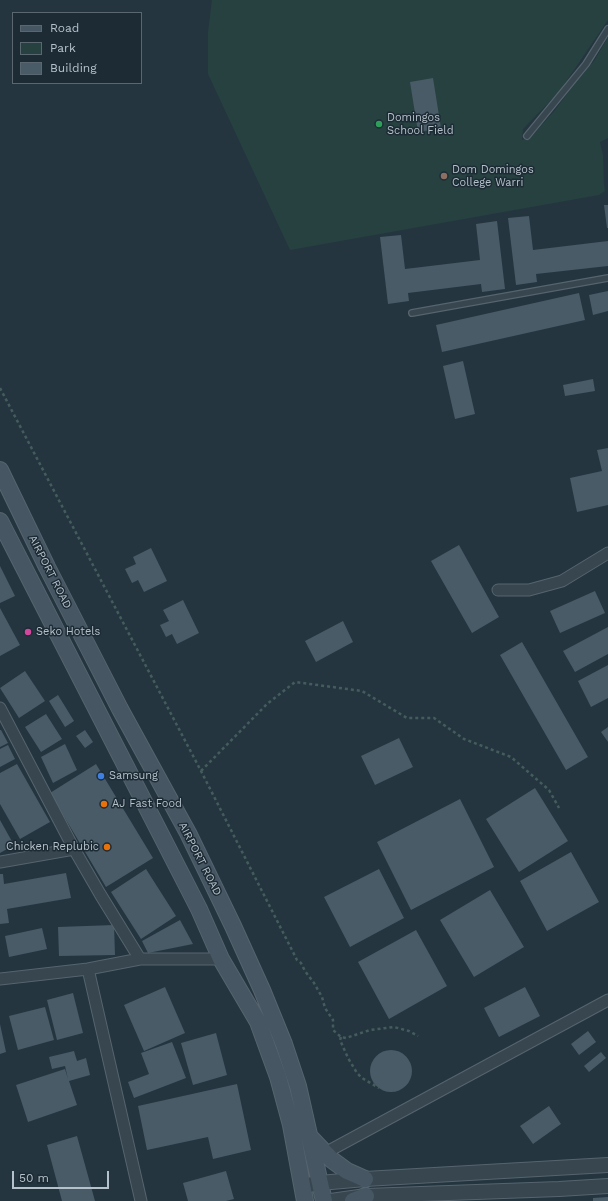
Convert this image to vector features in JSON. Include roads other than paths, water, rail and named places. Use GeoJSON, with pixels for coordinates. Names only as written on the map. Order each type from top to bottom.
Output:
{"type":"FeatureCollection","features":[{"type":"Feature","properties":{"kind":"main road","name":"AIRPORT ROAD"},"geometry":{"type":"LineString","coordinates":[[0,470],[47,567],[120,709],[188,834],[233,926],[284,1044],[298,1086],[324,1201]]}},
{"type":"Feature","properties":{"kind":"main road","name":"AIRPORT ROAD"},"geometry":{"type":"LineString","coordinates":[[0,521],[199,909],[221,959],[258,1022],[278,1077],[289,1118],[304,1193]]}},
{"type":"Feature","properties":{"kind":"main road"},"geometry":{"type":"LineString","coordinates":[[310,1136],[332,1160],[365,1179]]}},
{"type":"Feature","properties":{"kind":"street"},"geometry":{"type":"LineString","coordinates":[[498,590],[530,590],[562,581],[608,553]]}},
{"type":"Feature","properties":{"kind":"street"},"geometry":{"type":"LineString","coordinates":[[0,708],[74,849],[140,959]]}},
{"type":"Feature","properties":{"kind":"street"},"geometry":{"type":"LineString","coordinates":[[0,862],[74,849]]}},
{"type":"Feature","properties":{"kind":"street"},"geometry":{"type":"LineString","coordinates":[[0,979],[88,969],[140,959],[221,959]]}},
{"type":"Feature","properties":{"kind":"street"},"geometry":{"type":"LineString","coordinates":[[88,969],[141,1201]]}},
{"type":"Feature","properties":{"kind":"street"},"geometry":{"type":"LineString","coordinates":[[325,1153],[608,1000]]}},
{"type":"Feature","properties":{"kind":"street"},"geometry":{"type":"LineString","coordinates":[[304,1193],[320,1183],[608,1165]]}},
{"type":"Feature","properties":{"kind":"street"},"geometry":{"type":"LineString","coordinates":[[331,1201],[608,1186]]}},
{"type":"Feature","properties":{"kind":"lane"},"geometry":{"type":"LineString","coordinates":[[527,136],[586,64],[608,29]]}},
{"type":"Feature","properties":{"kind":"lane"},"geometry":{"type":"LineString","coordinates":[[412,313],[608,278]]}},
{"type":"Feature","properties":{"kind":"place","name":"Domingos School Field"},"geometry":{"type":"Point","coordinates":[379,124]}},
{"type":"Feature","properties":{"kind":"place","name":"Dom Domingos College Warri"},"geometry":{"type":"Point","coordinates":[444,176]}},
{"type":"Feature","properties":{"kind":"place","name":"Seko Hotels"},"geometry":{"type":"Point","coordinates":[28,632]}},
{"type":"Feature","properties":{"kind":"place","name":"Samsung"},"geometry":{"type":"Point","coordinates":[101,776]}},
{"type":"Feature","properties":{"kind":"place","name":"AJ Fast Food"},"geometry":{"type":"Point","coordinates":[104,804]}},
{"type":"Feature","properties":{"kind":"place","name":"Chicken Replubic"},"geometry":{"type":"Point","coordinates":[107,847]}}]}
